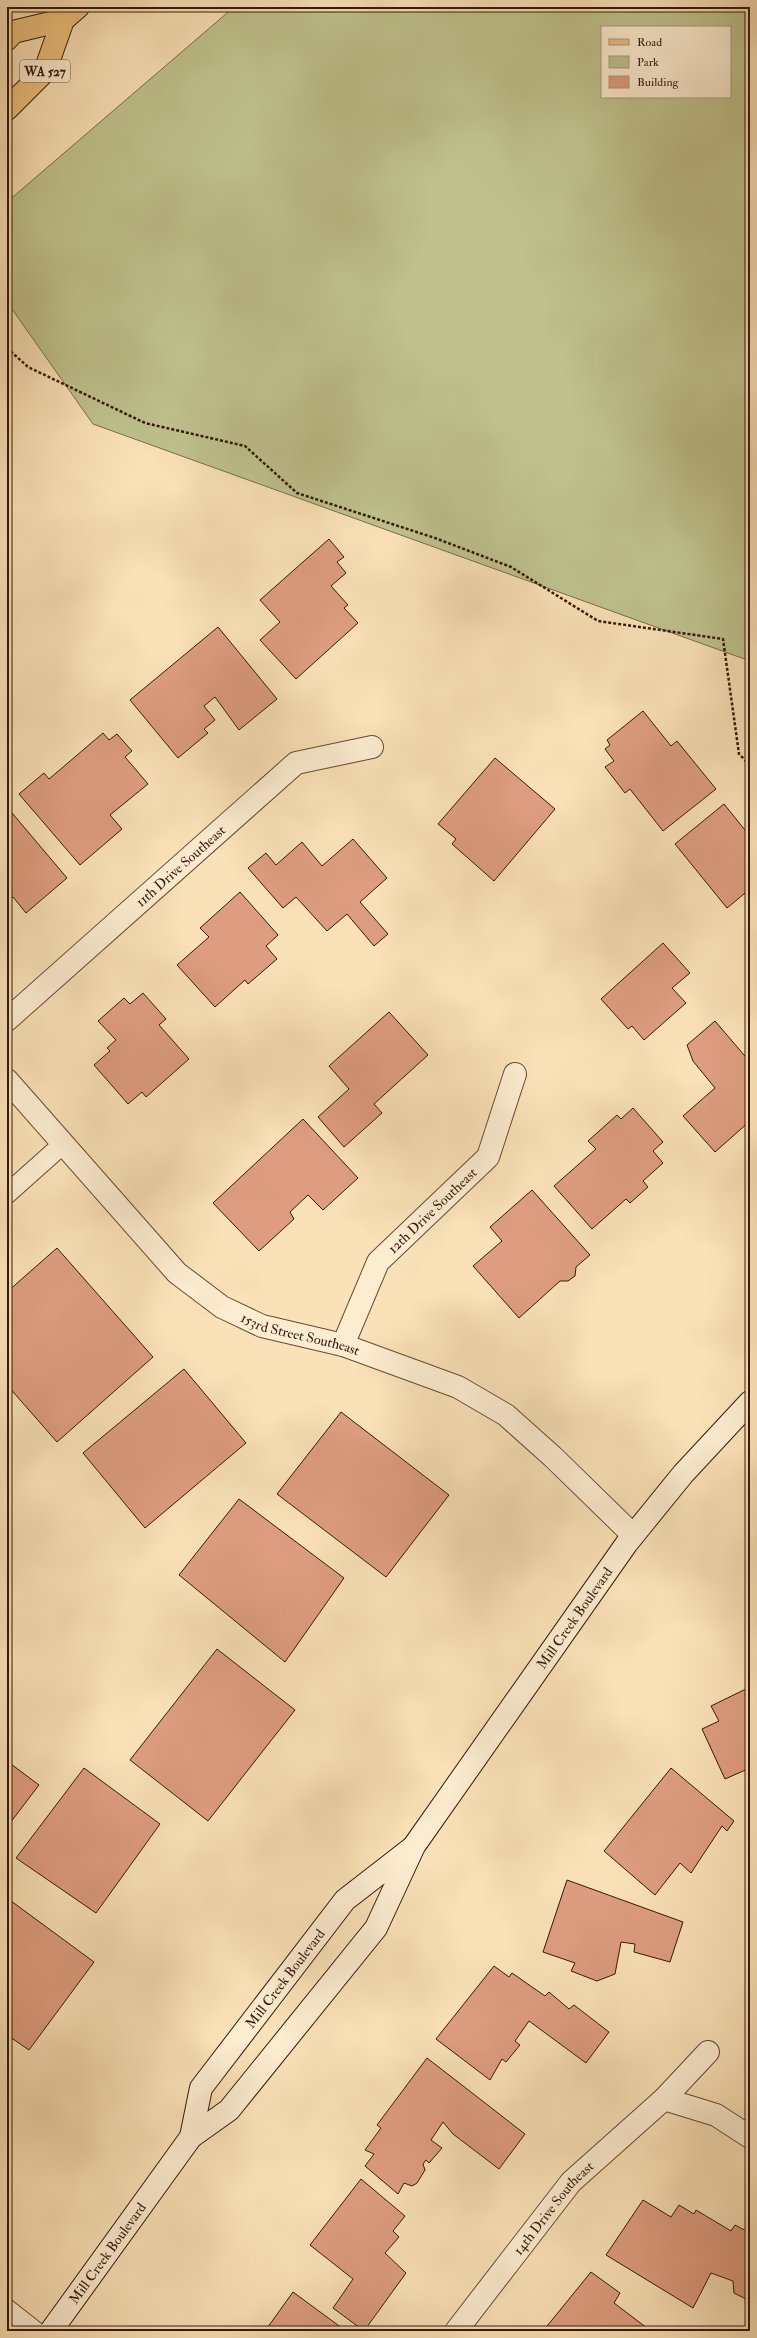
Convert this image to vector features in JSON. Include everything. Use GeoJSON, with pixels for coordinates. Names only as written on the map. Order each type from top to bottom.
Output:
{"type":"FeatureCollection","features":[{"type":"Feature","properties":{"kind":"main road","name":"WA 527"},"geometry":{"type":"LineString","coordinates":[[7,39],[13,32],[71,14]]}},
{"type":"Feature","properties":{"kind":"main road","name":"WA 527"},"geometry":{"type":"LineString","coordinates":[[7,109],[45,71],[71,14]]}},
{"type":"Feature","properties":{"kind":"street","name":"11th Drive Southeast"},"geometry":{"type":"LineString","coordinates":[[7,1020],[296,763],[372,747]]}},
{"type":"Feature","properties":{"kind":"street","name":"12th Drive Southeast"},"geometry":{"type":"LineString","coordinates":[[343,1345],[378,1262],[488,1157],[515,1074]]}},
{"type":"Feature","properties":{"kind":"street","name":"153rd Street Southeast"},"geometry":{"type":"LineString","coordinates":[[7,1080],[177,1273],[222,1307],[262,1326],[343,1345],[458,1387],[506,1415],[553,1457],[633,1535]]}},
{"type":"Feature","properties":{"kind":"street","name":"Mill Creek Boulevard"},"geometry":{"type":"LineString","coordinates":[[51,2331],[191,2137],[228,2110],[376,1928],[414,1846],[633,1535],[683,1474],[750,1402]]}},
{"type":"Feature","properties":{"kind":"street","name":"Mill Creek Boulevard"},"geometry":{"type":"LineString","coordinates":[[191,2137],[201,2088],[340,1906],[345,1900],[414,1846]]}},
{"type":"Feature","properties":{"kind":"street","name":"14th Drive Southeast"},"geometry":{"type":"LineString","coordinates":[[456,2331],[571,2182],[664,2098],[708,2052]]}},
{"type":"Feature","properties":{"kind":"street"},"geometry":{"type":"LineString","coordinates":[[664,2098],[716,2115],[750,2138]]}},
{"type":"Feature","properties":{"kind":"lane"},"geometry":{"type":"LineString","coordinates":[[7,1194],[63,1144]]}},
{"type":"Feature","properties":{"kind":"lane"},"geometry":{"type":"LineString","coordinates":[[7,2309],[35,2331]]}},
{"type":"Feature","properties":{"kind":"path"},"geometry":{"type":"LineString","coordinates":[[7,348],[28,367],[145,423],[245,446],[297,493],[435,538],[512,567],[598,621],[723,639],[739,754],[750,764]]}},
{"type":"Feature","properties":{"kind":"green space"},"geometry":{"type":"Polygon","coordinates":[[[234,7],[750,7],[750,661],[93,424],[7,302],[7,202],[234,7]]]}},
{"type":"Feature","properties":{"kind":"building"},"geometry":{"type":"Polygon","coordinates":[[[329,539],[344,557],[337,562],[346,573],[331,586],[348,605],[344,608],[358,623],[296,679],[260,640],[280,622],[260,600],[329,539]]]}},
{"type":"Feature","properties":{"kind":"building"},"geometry":{"type":"Polygon","coordinates":[[[218,627],[277,699],[239,730],[215,697],[204,706],[215,720],[204,729],[208,733],[178,758],[130,700],[218,627]]]}},
{"type":"Feature","properties":{"kind":"building"},"geometry":{"type":"Polygon","coordinates":[[[643,711],[671,746],[677,741],[716,789],[663,831],[630,789],[625,793],[605,767],[614,761],[605,749],[610,745],[607,740],[643,711]]]}},
{"type":"Feature","properties":{"kind":"building"},"geometry":{"type":"Polygon","coordinates":[[[103,733],[109,740],[117,734],[132,751],[125,757],[148,784],[110,815],[122,829],[80,865],[19,794],[44,773],[49,779],[103,733]]]}},
{"type":"Feature","properties":{"kind":"building"},"geometry":{"type":"Polygon","coordinates":[[[495,758],[555,809],[494,881],[452,844],[456,839],[438,824],[495,758]]]}},
{"type":"Feature","properties":{"kind":"building"},"geometry":{"type":"Polygon","coordinates":[[[724,804],[745,830],[750,826],[750,889],[727,908],[675,844],[724,804]]]}},
{"type":"Feature","properties":{"kind":"building"},"geometry":{"type":"Polygon","coordinates":[[[7,807],[67,878],[26,913],[13,897],[7,902],[7,807]]]}},
{"type":"Feature","properties":{"kind":"building"},"geometry":{"type":"Polygon","coordinates":[[[353,839],[387,878],[360,902],[388,934],[374,946],[347,914],[327,931],[296,897],[283,908],[248,868],[266,853],[276,865],[302,842],[322,866],[353,839]]]}},
{"type":"Feature","properties":{"kind":"building"},"geometry":{"type":"Polygon","coordinates":[[[240,892],[278,935],[266,946],[277,959],[248,984],[245,980],[215,1007],[177,965],[209,937],[200,928],[240,892]]]}},
{"type":"Feature","properties":{"kind":"building"},"geometry":{"type":"Polygon","coordinates":[[[663,943],[690,973],[672,988],[686,1003],[644,1040],[632,1026],[628,1029],[601,999],[663,943]]]}},
{"type":"Feature","properties":{"kind":"building"},"geometry":{"type":"Polygon","coordinates":[[[143,993],[166,1019],[159,1025],[189,1059],[146,1097],[142,1092],[128,1104],[94,1065],[110,1051],[107,1048],[116,1040],[98,1021],[124,998],[130,1004],[143,993]]]}},
{"type":"Feature","properties":{"kind":"building"},"geometry":{"type":"Polygon","coordinates":[[[389,1012],[428,1055],[374,1104],[382,1113],[344,1147],[318,1117],[349,1089],[329,1066],[389,1012]]]}},
{"type":"Feature","properties":{"kind":"building"},"geometry":{"type":"Polygon","coordinates":[[[715,1021],[750,1062],[750,1121],[715,1152],[683,1116],[715,1088],[693,1061],[687,1045],[715,1021]]]}},
{"type":"Feature","properties":{"kind":"building"},"geometry":{"type":"Polygon","coordinates":[[[633,1108],[663,1142],[653,1151],[663,1163],[643,1181],[648,1187],[630,1203],[626,1199],[592,1229],[554,1186],[596,1149],[588,1141],[617,1115],[621,1119],[633,1108]]]}},
{"type":"Feature","properties":{"kind":"building"},"geometry":{"type":"Polygon","coordinates":[[[303,1119],[358,1178],[323,1210],[308,1195],[290,1212],[294,1219],[259,1251],[213,1203],[303,1119]]]}},
{"type":"Feature","properties":{"kind":"building"},"geometry":{"type":"Polygon","coordinates":[[[532,1190],[590,1255],[576,1267],[575,1276],[568,1281],[560,1281],[519,1318],[473,1266],[502,1241],[490,1227],[532,1190]]]}},
{"type":"Feature","properties":{"kind":"building"},"geometry":{"type":"Polygon","coordinates":[[[57,1248],[153,1357],[57,1442],[7,1385],[7,1292],[57,1248]]]}},
{"type":"Feature","properties":{"kind":"building"},"geometry":{"type":"Polygon","coordinates":[[[184,1369],[246,1443],[145,1528],[83,1453],[184,1369]]]}},
{"type":"Feature","properties":{"kind":"building"},"geometry":{"type":"Polygon","coordinates":[[[341,1412],[449,1495],[386,1577],[277,1494],[341,1412]]]}},
{"type":"Feature","properties":{"kind":"building"},"geometry":{"type":"Polygon","coordinates":[[[239,1499],[344,1578],[285,1662],[179,1575],[239,1499]]]}},
{"type":"Feature","properties":{"kind":"building"},"geometry":{"type":"Polygon","coordinates":[[[217,1649],[295,1710],[208,1821],[130,1760],[217,1649]]]}},
{"type":"Feature","properties":{"kind":"building"},"geometry":{"type":"Polygon","coordinates":[[[750,1687],[750,1768],[725,1779],[702,1729],[719,1721],[711,1706],[750,1687]]]}},
{"type":"Feature","properties":{"kind":"building"},"geometry":{"type":"Polygon","coordinates":[[[7,1761],[39,1785],[7,1827],[7,1761]]]}},
{"type":"Feature","properties":{"kind":"building"},"geometry":{"type":"Polygon","coordinates":[[[84,1768],[160,1824],[96,1913],[16,1858],[84,1768]]]}},
{"type":"Feature","properties":{"kind":"building"},"geometry":{"type":"Polygon","coordinates":[[[671,1768],[734,1821],[727,1831],[722,1826],[691,1873],[680,1863],[655,1895],[604,1851],[671,1768]]]}},
{"type":"Feature","properties":{"kind":"building"},"geometry":{"type":"Polygon","coordinates":[[[567,1880],[683,1922],[670,1962],[634,1952],[635,1944],[621,1942],[615,1974],[597,1981],[571,1971],[575,1963],[543,1952],[567,1880]]]}},
{"type":"Feature","properties":{"kind":"building"},"geometry":{"type":"Polygon","coordinates":[[[7,1898],[94,1962],[29,2050],[7,2035],[7,1898]]]}},
{"type":"Feature","properties":{"kind":"building"},"geometry":{"type":"Polygon","coordinates":[[[494,1966],[509,1977],[512,1973],[545,1996],[549,1992],[569,2009],[574,2005],[609,2032],[586,2063],[529,2021],[515,2041],[520,2045],[506,2062],[502,2059],[490,2080],[436,2039],[494,1966]]]}},
{"type":"Feature","properties":{"kind":"building"},"geometry":{"type":"Polygon","coordinates":[[[427,2058],[525,2134],[499,2169],[453,2134],[443,2122],[431,2140],[442,2148],[429,2163],[426,2160],[423,2164],[425,2170],[417,2183],[412,2186],[404,2183],[398,2194],[365,2166],[374,2154],[365,2150],[381,2128],[377,2125],[427,2058]]]}},
{"type":"Feature","properties":{"kind":"building"},"geometry":{"type":"Polygon","coordinates":[[[361,2179],[405,2216],[393,2231],[399,2237],[385,2253],[406,2273],[364,2331],[333,2308],[353,2279],[310,2245],[361,2179]]]}},
{"type":"Feature","properties":{"kind":"building"},"geometry":{"type":"Polygon","coordinates":[[[643,2200],[671,2217],[679,2205],[694,2214],[696,2210],[731,2231],[735,2225],[750,2233],[750,2301],[734,2293],[733,2281],[711,2273],[693,2308],[606,2255],[643,2200]]]}},
{"type":"Feature","properties":{"kind":"building"},"geometry":{"type":"Polygon","coordinates":[[[591,2272],[620,2293],[614,2303],[647,2328],[645,2331],[543,2331],[591,2272]]]}},
{"type":"Feature","properties":{"kind":"building"},"geometry":{"type":"Polygon","coordinates":[[[293,2292],[346,2331],[265,2331],[293,2292]]]}},
{"type":"Feature","properties":{"kind":"building"},"geometry":{"type":"Polygon","coordinates":[[[750,2326],[750,2331],[737,2331],[750,2326]]]}}]}
